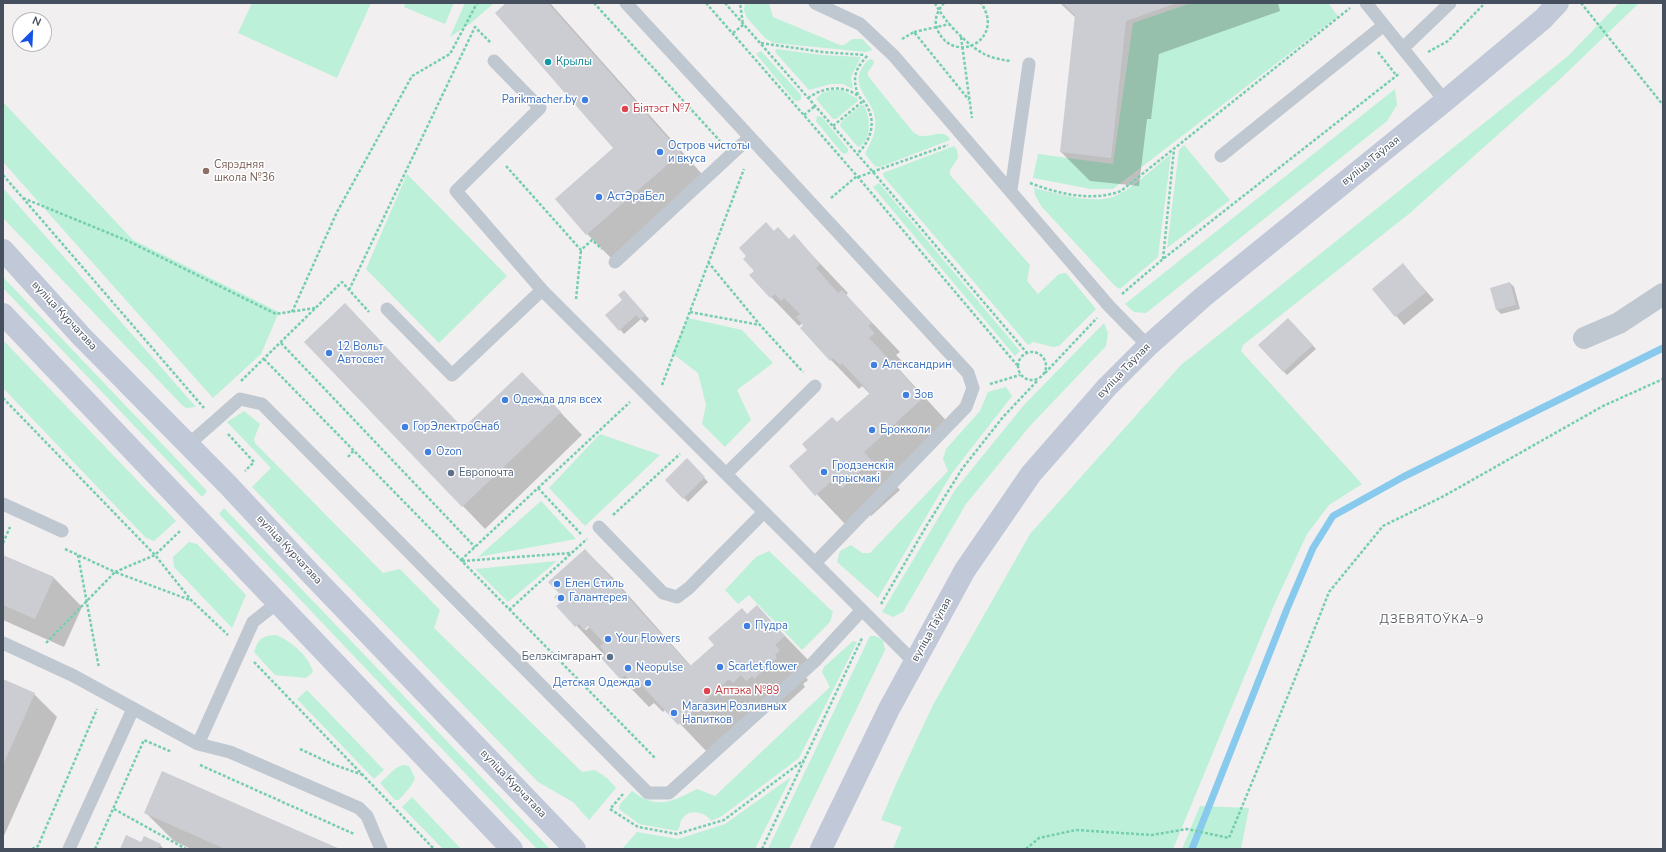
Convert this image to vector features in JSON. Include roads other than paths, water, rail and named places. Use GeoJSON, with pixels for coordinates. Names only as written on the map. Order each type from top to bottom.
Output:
{"type":"FeatureCollection","features":[{"type":"Feature","properties":{"kind":"main road","name":"вуліца Таўлая"},"geometry":{"type":"LineString","coordinates":[[821,849],[889,709],[965,570],[1031,474],[1107,387],[1148,346],[1203,297],[1445,102],[1543,19],[1558,3]]}},
{"type":"Feature","properties":{"kind":"main road","name":"вуліца Курчатава"},"geometry":{"type":"LineString","coordinates":[[3,250],[82,337],[189,444],[575,849]]}},
{"type":"Feature","properties":{"kind":"main road"},"geometry":{"type":"LineString","coordinates":[[3,314],[512,849]]}},
{"type":"Feature","properties":{"kind":"street"},"geometry":{"type":"LineString","coordinates":[[1584,338],[1618,322],[1663,294]]}},
{"type":"Feature","properties":{"kind":"lane"},"geometry":{"type":"LineString","coordinates":[[626,3],[968,373],[973,388],[966,407],[815,563]]}},
{"type":"Feature","properties":{"kind":"lane"},"geometry":{"type":"LineString","coordinates":[[815,3],[860,24],[894,56],[967,139],[1109,306],[1148,346]]}},
{"type":"Feature","properties":{"kind":"lane"},"geometry":{"type":"LineString","coordinates":[[1366,3],[1445,102]]}},
{"type":"Feature","properties":{"kind":"lane"},"geometry":{"type":"LineString","coordinates":[[1403,48],[1450,3]]}},
{"type":"Feature","properties":{"kind":"lane"},"geometry":{"type":"LineString","coordinates":[[1221,156],[1384,25]]}},
{"type":"Feature","properties":{"kind":"lane"},"geometry":{"type":"LineString","coordinates":[[495,55],[540,108],[456,191],[542,290],[914,662]]}},
{"type":"Feature","properties":{"kind":"lane"},"geometry":{"type":"LineString","coordinates":[[1010,190],[1029,64]]}},
{"type":"Feature","properties":{"kind":"lane"},"geometry":{"type":"LineString","coordinates":[[615,262],[750,137]]}},
{"type":"Feature","properties":{"kind":"lane"},"geometry":{"type":"LineString","coordinates":[[387,309],[452,375],[542,290]]}},
{"type":"Feature","properties":{"kind":"lane"},"geometry":{"type":"LineString","coordinates":[[726,474],[815,386]]}},
{"type":"Feature","properties":{"kind":"lane"},"geometry":{"type":"LineString","coordinates":[[189,444],[240,399],[262,404],[648,793],[669,793],[814,662],[862,610]]}},
{"type":"Feature","properties":{"kind":"lane"},"geometry":{"type":"LineString","coordinates":[[3,504],[62,531]]}},
{"type":"Feature","properties":{"kind":"lane"},"geometry":{"type":"LineString","coordinates":[[600,528],[663,593],[677,598],[764,512]]}},
{"type":"Feature","properties":{"kind":"lane"},"geometry":{"type":"LineString","coordinates":[[198,744],[253,622],[277,603]]}},
{"type":"Feature","properties":{"kind":"lane"},"geometry":{"type":"LineString","coordinates":[[3,643],[74,676],[198,744],[230,752],[358,808],[367,816],[381,849]]}},
{"type":"Feature","properties":{"kind":"lane"},"geometry":{"type":"LineString","coordinates":[[69,849],[133,709]]}},
{"type":"Feature","properties":{"kind":"waterway"},"geometry":{"type":"LineString","coordinates":[[1192,849],[1287,609],[1313,548],[1333,516],[1403,477],[1663,348]]}},
{"type":"Feature","properties":{"kind":"place","name":"Крылы"},"geometry":{"type":"Point","coordinates":[548,62]}},
{"type":"Feature","properties":{"kind":"place","name":"Parikmacher.by"},"geometry":{"type":"Point","coordinates":[585,100]}},
{"type":"Feature","properties":{"kind":"place","name":"Біятэст №7"},"geometry":{"type":"Point","coordinates":[625,109]}},
{"type":"Feature","properties":{"kind":"place","name":"Остров чистоты и вкуса"},"geometry":{"type":"Point","coordinates":[660,152]}},
{"type":"Feature","properties":{"kind":"place","name":"Сярэдняя школа №36"},"geometry":{"type":"Point","coordinates":[206,171]}},
{"type":"Feature","properties":{"kind":"place","name":"АстЭраБел"},"geometry":{"type":"Point","coordinates":[599,197]}},
{"type":"Feature","properties":{"kind":"place","name":"12 Вольт Автосвет"},"geometry":{"type":"Point","coordinates":[329,353]}},
{"type":"Feature","properties":{"kind":"place","name":"Александрин"},"geometry":{"type":"Point","coordinates":[874,365]}},
{"type":"Feature","properties":{"kind":"place","name":"Зов"},"geometry":{"type":"Point","coordinates":[906,395]}},
{"type":"Feature","properties":{"kind":"place","name":"Одежда для всех"},"geometry":{"type":"Point","coordinates":[505,400]}},
{"type":"Feature","properties":{"kind":"place","name":"ГорЭлектроСнаб"},"geometry":{"type":"Point","coordinates":[405,427]}},
{"type":"Feature","properties":{"kind":"place","name":"Брокколи"},"geometry":{"type":"Point","coordinates":[872,430]}},
{"type":"Feature","properties":{"kind":"place","name":"Ozon"},"geometry":{"type":"Point","coordinates":[428,452]}},
{"type":"Feature","properties":{"kind":"place","name":"Гродзенскія прысмакі"},"geometry":{"type":"Point","coordinates":[824,472]}},
{"type":"Feature","properties":{"kind":"place","name":"Европочта"},"geometry":{"type":"Point","coordinates":[451,473]}},
{"type":"Feature","properties":{"kind":"place","name":"Елен Стиль"},"geometry":{"type":"Point","coordinates":[557,584]}},
{"type":"Feature","properties":{"kind":"place","name":"Галантерея"},"geometry":{"type":"Point","coordinates":[561,598]}},
{"type":"Feature","properties":{"kind":"place","name":"Пудра"},"geometry":{"type":"Point","coordinates":[747,626]}},
{"type":"Feature","properties":{"kind":"place","name":"Your Flowers"},"geometry":{"type":"Point","coordinates":[608,639]}},
{"type":"Feature","properties":{"kind":"place","name":"Белэксімгарант"},"geometry":{"type":"Point","coordinates":[610,657]}},
{"type":"Feature","properties":{"kind":"place","name":"Scarlet flower"},"geometry":{"type":"Point","coordinates":[720,667]}},
{"type":"Feature","properties":{"kind":"place","name":"Neopulse"},"geometry":{"type":"Point","coordinates":[628,668]}},
{"type":"Feature","properties":{"kind":"place","name":"Детская Одежда"},"geometry":{"type":"Point","coordinates":[648,683]}},
{"type":"Feature","properties":{"kind":"place","name":"Аптэка №89"},"geometry":{"type":"Point","coordinates":[707,691]}},
{"type":"Feature","properties":{"kind":"place","name":"Магазин Розливных Напитков"},"geometry":{"type":"Point","coordinates":[674,713]}},
{"type":"Feature","properties":{"kind":"district","name":"ДЗЕВЯТОЎКА–9"},"geometry":{"type":"Point","coordinates":[1432,620]}}]}
